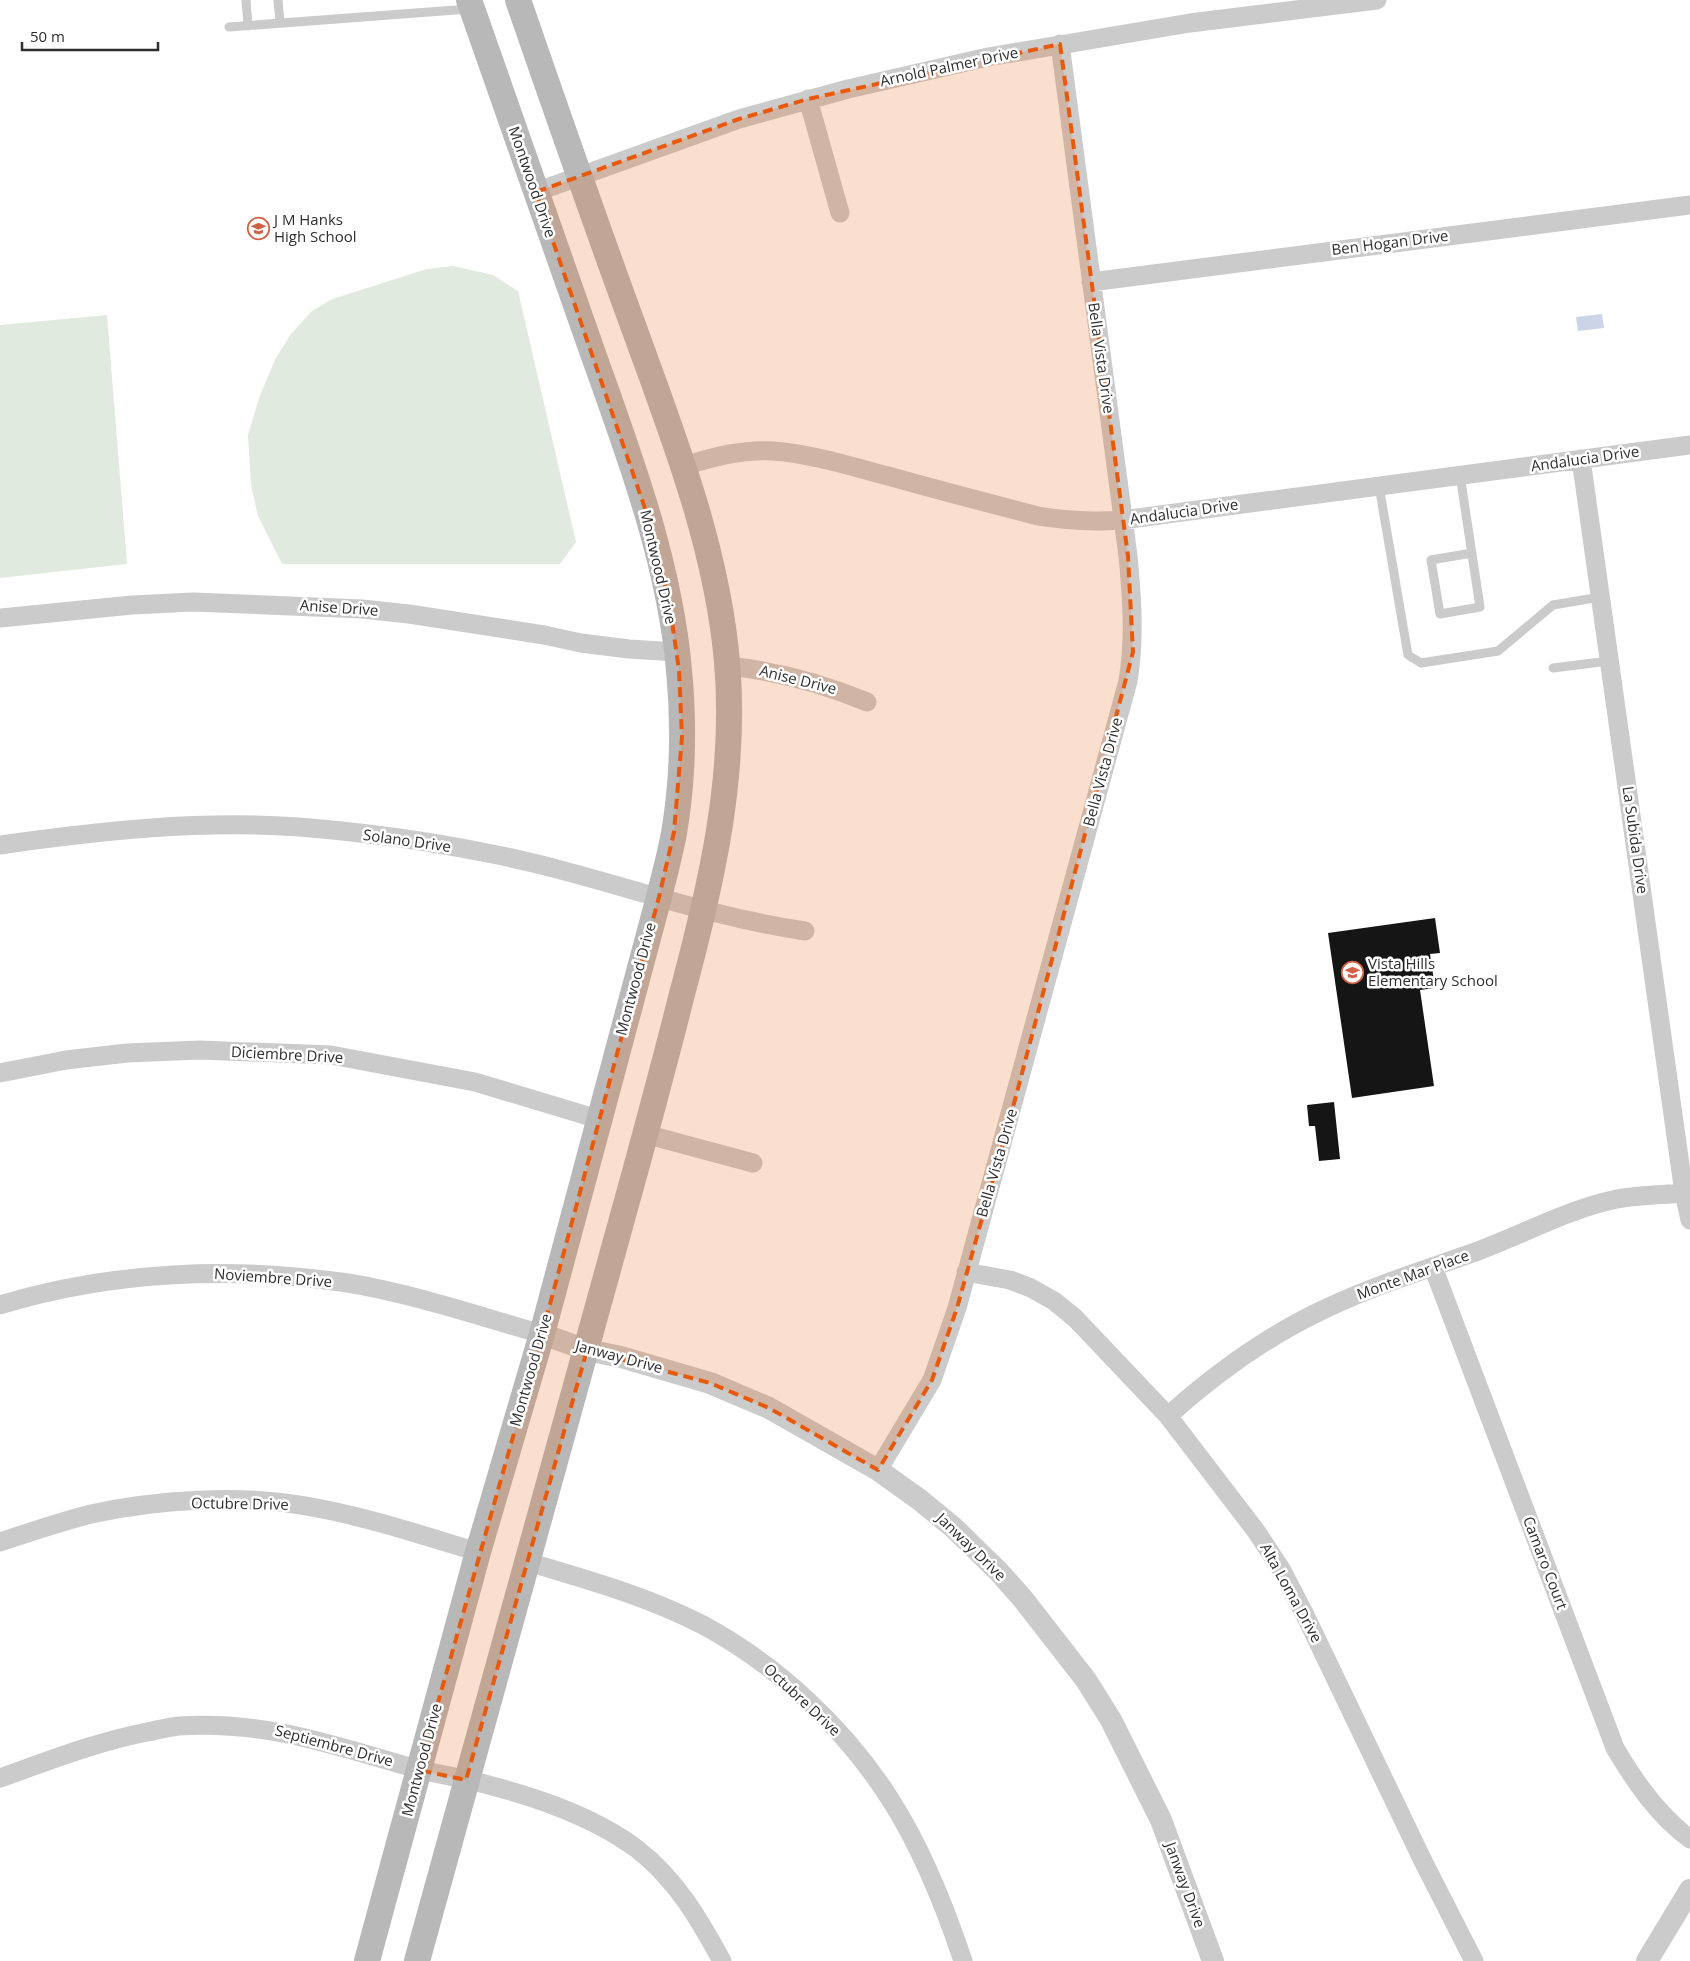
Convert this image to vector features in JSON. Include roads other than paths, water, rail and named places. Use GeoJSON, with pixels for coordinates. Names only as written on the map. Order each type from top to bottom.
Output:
{"type":"FeatureCollection","features":[{"type":"Feature","properties":{"kind":"main road"},"geometry":{"type":"LineString","coordinates":[[417,1961],[587,1350],[705,910],[724,805],[729,726],[728,666],[722,613],[702,525],[684,466],[518,0]]}},
{"type":"Feature","properties":{"kind":"main road","name":"Montwood Drive"},"geometry":{"type":"LineString","coordinates":[[367,1961],[478,1552],[542,1334],[598,1119],[659,897],[674,832],[680,783],[682,737],[677,652],[669,601],[650,523],[608,396],[470,5]]}},
{"type":"Feature","properties":{"kind":"street","name":"Arnold Palmer Drive"},"geometry":{"type":"LineString","coordinates":[[536,192],[580,178],[739,119],[808,100],[988,57],[1190,23],[1377,0]]}},
{"type":"Feature","properties":{"kind":"street","name":"Bella Vista Drive"},"geometry":{"type":"LineString","coordinates":[[878,1470],[932,1380],[957,1308],[1128,681],[1133,652],[1133,610],[1128,556],[1060,44]]}},
{"type":"Feature","properties":{"kind":"street"},"geometry":{"type":"LineString","coordinates":[[808,100],[840,213]]}},
{"type":"Feature","properties":{"kind":"street","name":"Ben Hogan Drive"},"geometry":{"type":"LineString","coordinates":[[1091,282],[1690,205]]}},
{"type":"Feature","properties":{"kind":"street","name":"Andalucia Drive"},"geometry":{"type":"LineString","coordinates":[[684,466],[716,456],[772,451],[845,465],[1038,516],[1076,522],[1122,520],[1690,445]]}},
{"type":"Feature","properties":{"kind":"street","name":"La Subida Drive"},"geometry":{"type":"LineString","coordinates":[[1581,459],[1684,1193],[1690,1220]]}},
{"type":"Feature","properties":{"kind":"street","name":"Anise Drive"},"geometry":{"type":"LineString","coordinates":[[0,618],[132,605],[193,602],[352,608],[409,614],[628,650],[677,652]]}},
{"type":"Feature","properties":{"kind":"street","name":"Anise Drive"},"geometry":{"type":"LineString","coordinates":[[728,666],[792,676],[841,691],[867,702]]}},
{"type":"Feature","properties":{"kind":"street","name":"Solano Drive"},"geometry":{"type":"LineString","coordinates":[[0,845],[72,834],[162,827],[298,827],[408,840],[482,852],[541,865],[760,924],[805,931]]}},
{"type":"Feature","properties":{"kind":"street","name":"Diciembre Drive"},"geometry":{"type":"LineString","coordinates":[[0,1073],[66,1060],[127,1053],[200,1050],[331,1055],[474,1082],[598,1119]]}},
{"type":"Feature","properties":{"kind":"street"},"geometry":{"type":"LineString","coordinates":[[645,1134],[754,1163]]}},
{"type":"Feature","properties":{"kind":"street","name":"Monte Mar Place"},"geometry":{"type":"LineString","coordinates":[[1168,1416],[1197,1390],[1243,1356],[1284,1330],[1326,1308],[1379,1285],[1433,1267],[1582,1209],[1617,1199],[1684,1193]]}},
{"type":"Feature","properties":{"kind":"street","name":"Camaro Court"},"geometry":{"type":"LineString","coordinates":[[1433,1267],[1615,1748],[1632,1776],[1660,1812],[1690,1838]]}},
{"type":"Feature","properties":{"kind":"street","name":"Alta Loma Drive"},"geometry":{"type":"LineString","coordinates":[[966,1272],[1010,1280],[1031,1288],[1054,1301],[1075,1318],[1168,1416],[1256,1531],[1281,1569],[1306,1617],[1415,1844],[1474,1961]]}},
{"type":"Feature","properties":{"kind":"street","name":"Noviembre Drive"},"geometry":{"type":"LineString","coordinates":[[0,1305],[30,1296],[160,1275],[221,1274],[293,1277],[403,1294],[542,1334]]}},
{"type":"Feature","properties":{"kind":"street","name":"Janway Drive"},"geometry":{"type":"LineString","coordinates":[[542,1334],[587,1350],[621,1357],[718,1387],[769,1408],[878,1470],[920,1500],[954,1528],[998,1572],[1035,1614],[1086,1680],[1111,1720],[1161,1820],[1213,1961]]}},
{"type":"Feature","properties":{"kind":"street","name":"Octubre Drive"},"geometry":{"type":"LineString","coordinates":[[0,1542],[92,1514],[162,1504],[214,1500],[256,1501],[304,1506],[360,1517],[478,1552]]}},
{"type":"Feature","properties":{"kind":"street","name":"Octubre Drive"},"geometry":{"type":"LineString","coordinates":[[528,1562],[622,1590],[702,1625],[744,1650],[776,1674],[809,1703],[871,1771],[891,1800],[921,1858],[951,1925],[963,1961]]}},
{"type":"Feature","properties":{"kind":"street","name":"Septiembre Drive"},"geometry":{"type":"LineString","coordinates":[[0,1778],[80,1749],[176,1726],[210,1724],[271,1729],[328,1742],[419,1770],[466,1780],[552,1805],[592,1821],[626,1841],[654,1864],[678,1888],[696,1914],[722,1961]]}},
{"type":"Feature","properties":{"kind":"street"},"geometry":{"type":"LineString","coordinates":[[1647,1961],[1690,1890]]}},
{"type":"Feature","properties":{"kind":"lane"},"geometry":{"type":"LineString","coordinates":[[246,0],[248,26]]}},
{"type":"Feature","properties":{"kind":"lane"},"geometry":{"type":"LineString","coordinates":[[278,0],[280,24]]}},
{"type":"Feature","properties":{"kind":"lane"},"geometry":{"type":"LineString","coordinates":[[230,27],[280,24],[470,5]]}},
{"type":"Feature","properties":{"kind":"lane"},"geometry":{"type":"LineString","coordinates":[[1460,475],[1472,553],[1480,607],[1440,614],[1430,560],[1472,553]]}},
{"type":"Feature","properties":{"kind":"lane"},"geometry":{"type":"LineString","coordinates":[[1379,486],[1408,656],[1421,663],[1498,650],[1553,605],[1600,597]]}},
{"type":"Feature","properties":{"kind":"lane"},"geometry":{"type":"LineString","coordinates":[[1553,668],[1609,661]]}},
{"type":"Feature","properties":{"kind":"water"},"geometry":{"type":"Polygon","coordinates":[[[1602,314],[1604,328],[1578,331],[1576,317],[1602,314]]]}},
{"type":"Feature","properties":{"kind":"place","name":"J M Hanks High School"},"geometry":{"type":"Point","coordinates":[258,229]}},
{"type":"Feature","properties":{"kind":"place","name":"Vista Hills Elementary School"},"geometry":{"type":"Point","coordinates":[1352,973]}}]}
